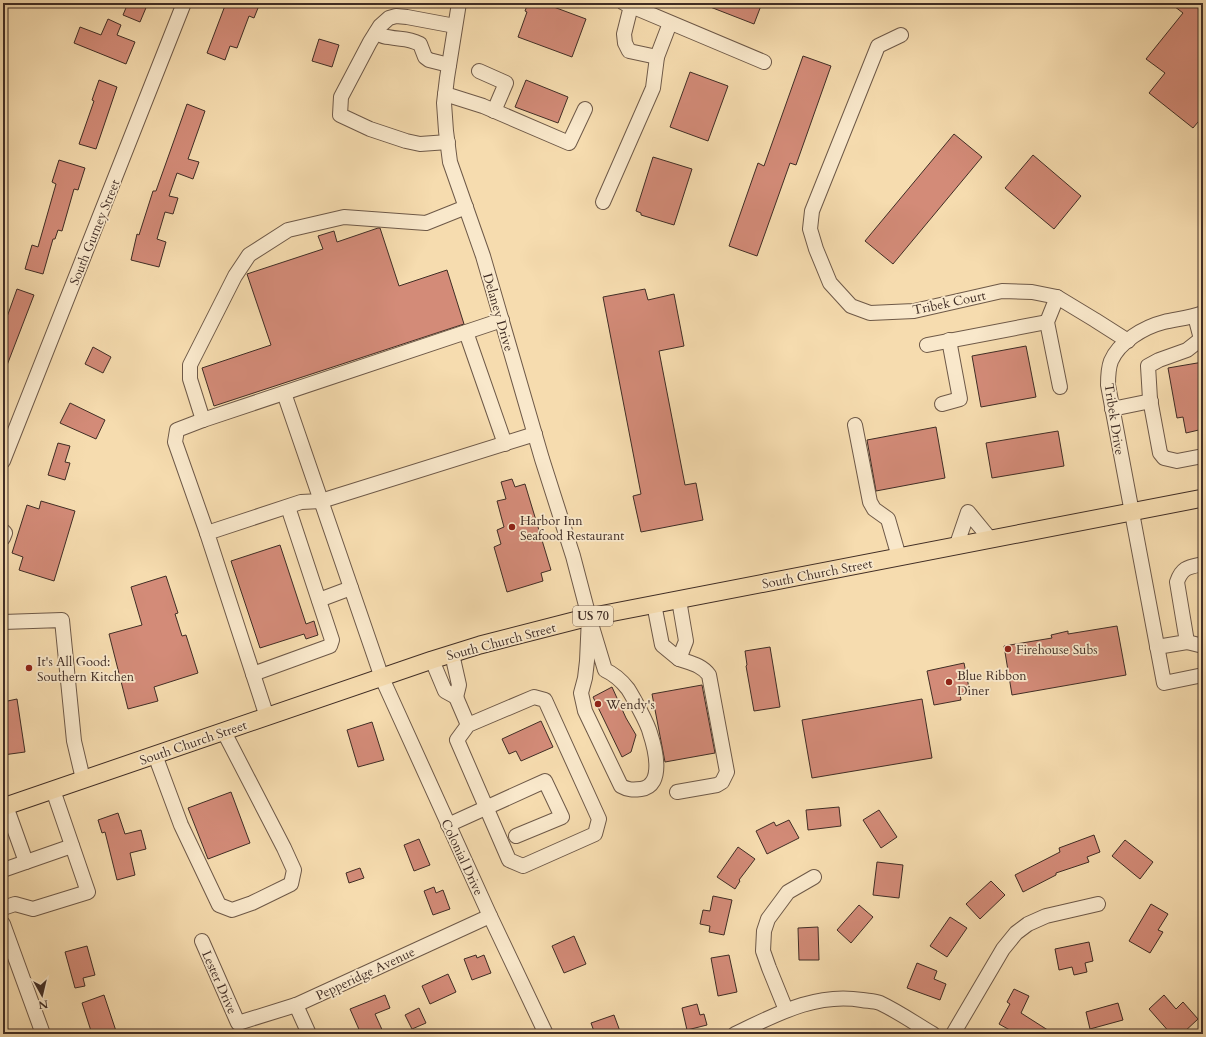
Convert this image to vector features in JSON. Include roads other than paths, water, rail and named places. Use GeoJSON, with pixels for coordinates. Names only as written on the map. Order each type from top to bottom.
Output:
{"type":"FeatureCollection","features":[{"type":"Feature","properties":{"kind":"main road","name":"South Church Street"},"geometry":{"type":"LineString","coordinates":[[4,806],[432,660],[589,617],[1203,498]]}},
{"type":"Feature","properties":{"kind":"street","name":"South Gurney Street"},"geometry":{"type":"LineString","coordinates":[[3,461],[184,3]]}},
{"type":"Feature","properties":{"kind":"street","name":"Delaney Drive"},"geometry":{"type":"LineString","coordinates":[[459,3],[444,104],[450,162],[483,256],[535,434],[573,556],[605,670],[615,675],[628,690],[650,732],[656,758],[656,774],[652,783],[646,788],[628,790],[621,786],[585,711],[581,693],[586,678],[589,617]]}},
{"type":"Feature","properties":{"kind":"street"},"geometry":{"type":"LineString","coordinates":[[657,57],[629,51],[624,43],[628,4],[764,62]]}},
{"type":"Feature","properties":{"kind":"street"},"geometry":{"type":"LineString","coordinates":[[448,142],[420,144],[370,129],[340,115],[341,97],[376,33],[389,18],[396,16],[455,26]]}},
{"type":"Feature","properties":{"kind":"street"},"geometry":{"type":"LineString","coordinates":[[603,202],[654,88],[657,57],[670,22]]}},
{"type":"Feature","properties":{"kind":"street"},"geometry":{"type":"LineString","coordinates":[[376,33],[388,38],[412,40],[420,44],[425,57],[429,60],[449,65]]}},
{"type":"Feature","properties":{"kind":"street","name":"Tribek Court"},"geometry":{"type":"LineString","coordinates":[[901,35],[878,46],[812,211],[810,229],[816,249],[830,283],[851,306],[870,313],[914,311],[1002,291],[1032,292],[1057,297],[1128,341]]}},
{"type":"Feature","properties":{"kind":"street"},"geometry":{"type":"LineString","coordinates":[[479,71],[506,82],[494,111]]}},
{"type":"Feature","properties":{"kind":"street"},"geometry":{"type":"LineString","coordinates":[[445,94],[494,111],[569,143],[585,109]]}},
{"type":"Feature","properties":{"kind":"street"},"geometry":{"type":"LineString","coordinates":[[202,420],[190,379],[190,365],[235,276],[249,255],[288,230],[344,217],[426,223],[466,208]]}},
{"type":"Feature","properties":{"kind":"street"},"geometry":{"type":"LineString","coordinates":[[1057,297],[1047,322],[1060,387]]}},
{"type":"Feature","properties":{"kind":"street"},"geometry":{"type":"LineString","coordinates":[[1199,314],[1202,340],[1187,350],[1159,360],[1148,366],[1151,401],[1160,453],[1164,458],[1177,461],[1203,456]]}},
{"type":"Feature","properties":{"kind":"street","name":"Tribek Drive"},"geometry":{"type":"LineString","coordinates":[[1199,314],[1162,323],[1144,330],[1128,341],[1117,350],[1110,362],[1108,385],[1164,683],[1203,676]]}},
{"type":"Feature","properties":{"kind":"street"},"geometry":{"type":"LineString","coordinates":[[267,717],[207,533],[175,442],[177,430],[202,420],[502,320]]}},
{"type":"Feature","properties":{"kind":"street"},"geometry":{"type":"LineString","coordinates":[[926,345],[1047,322]]}},
{"type":"Feature","properties":{"kind":"street"},"geometry":{"type":"LineString","coordinates":[[466,332],[505,444]]}},
{"type":"Feature","properties":{"kind":"street"},"geometry":{"type":"LineString","coordinates":[[942,404],[960,400],[949,340]]}},
{"type":"Feature","properties":{"kind":"street","name":"Colonial Drive"},"geometry":{"type":"LineString","coordinates":[[284,393],[382,678],[448,825],[546,1034]]}},
{"type":"Feature","properties":{"kind":"street"},"geometry":{"type":"LineString","coordinates":[[1112,409],[1151,401]]}},
{"type":"Feature","properties":{"kind":"street"},"geometry":{"type":"LineString","coordinates":[[854,425],[870,502],[874,509],[888,519],[899,557]]}},
{"type":"Feature","properties":{"kind":"street"},"geometry":{"type":"LineString","coordinates":[[207,533],[301,502],[321,502],[535,434]]}},
{"type":"Feature","properties":{"kind":"street"},"geometry":{"type":"LineString","coordinates":[[253,674],[330,646],[332,640],[288,507]]}},
{"type":"Feature","properties":{"kind":"street"},"geometry":{"type":"LineString","coordinates":[[956,547],[968,512],[991,540]]}},
{"type":"Feature","properties":{"kind":"street"},"geometry":{"type":"LineString","coordinates":[[3,532],[5,533],[3,538]]}},
{"type":"Feature","properties":{"kind":"street"},"geometry":{"type":"LineString","coordinates":[[1187,642],[1177,582],[1180,573],[1187,568],[1203,564]]}},
{"type":"Feature","properties":{"kind":"street"},"geometry":{"type":"LineString","coordinates":[[319,600],[351,588]]}},
{"type":"Feature","properties":{"kind":"street"},"geometry":{"type":"LineString","coordinates":[[678,600],[686,641],[679,659]]}},
{"type":"Feature","properties":{"kind":"street"},"geometry":{"type":"LineString","coordinates":[[654,604],[662,645],[679,659],[700,666],[706,670],[709,675],[727,772],[722,782],[717,785],[677,792]]}},
{"type":"Feature","properties":{"kind":"street"},"geometry":{"type":"LineString","coordinates":[[3,622],[62,620],[74,741],[83,779]]}},
{"type":"Feature","properties":{"kind":"street"},"geometry":{"type":"LineString","coordinates":[[1157,647],[1187,642],[1203,646]]}},
{"type":"Feature","properties":{"kind":"street"},"geometry":{"type":"LineString","coordinates":[[452,654],[459,685],[456,697],[468,725]]}},
{"type":"Feature","properties":{"kind":"street"},"geometry":{"type":"LineString","coordinates":[[432,660],[445,691],[456,697]]}},
{"type":"Feature","properties":{"kind":"street"},"geometry":{"type":"LineString","coordinates":[[534,698],[545,700],[599,820],[595,834],[523,866],[510,860],[457,740],[468,725],[534,698]]}},
{"type":"Feature","properties":{"kind":"street"},"geometry":{"type":"LineString","coordinates":[[155,755],[181,825],[219,905],[232,910],[252,904],[292,884],[294,870],[224,732]]}},
{"type":"Feature","properties":{"kind":"street"},"geometry":{"type":"LineString","coordinates":[[448,825],[545,781],[562,817],[516,836]]}},
{"type":"Feature","properties":{"kind":"street"},"geometry":{"type":"LineString","coordinates":[[3,908],[15,904],[33,909],[88,892],[53,790]]}},
{"type":"Feature","properties":{"kind":"street"},"geometry":{"type":"LineString","coordinates":[[4,806],[26,862]]}},
{"type":"Feature","properties":{"kind":"street"},"geometry":{"type":"LineString","coordinates":[[3,870],[72,846]]}},
{"type":"Feature","properties":{"kind":"street"},"geometry":{"type":"LineString","coordinates":[[786,1010],[763,951],[764,931],[768,918],[788,892],[814,877]]}},
{"type":"Feature","properties":{"kind":"street"},"geometry":{"type":"LineString","coordinates":[[953,1034],[1003,949],[1016,933],[1028,924],[1046,916],[1098,904]]}},
{"type":"Feature","properties":{"kind":"street","name":"Pepperidge Avenue"},"geometry":{"type":"LineString","coordinates":[[238,1023],[296,1005],[490,916]]}},
{"type":"Feature","properties":{"kind":"street"},"geometry":{"type":"LineString","coordinates":[[3,924],[9,953],[44,1034]]}},
{"type":"Feature","properties":{"kind":"street","name":"Lester Drive"},"geometry":{"type":"LineString","coordinates":[[202,941],[238,1023]]}},
{"type":"Feature","properties":{"kind":"street"},"geometry":{"type":"LineString","coordinates":[[735,1034],[786,1010],[822,999],[849,997],[879,1002],[934,1034]]}},
{"type":"Feature","properties":{"kind":"street"},"geometry":{"type":"LineString","coordinates":[[296,1005],[309,1034]]}},
{"type":"Feature","properties":{"kind":"place","name":"Harbor Inn Seafood Restaurant"},"geometry":{"type":"Point","coordinates":[512,527]}},
{"type":"Feature","properties":{"kind":"place","name":"Firehouse Subs"},"geometry":{"type":"Point","coordinates":[1008,649]}},
{"type":"Feature","properties":{"kind":"place","name":"It's All Good: Southern Kitchen"},"geometry":{"type":"Point","coordinates":[29,668]}},
{"type":"Feature","properties":{"kind":"place","name":"Blue Ribbon Diner"},"geometry":{"type":"Point","coordinates":[949,682]}},
{"type":"Feature","properties":{"kind":"place","name":"Wendy's"},"geometry":{"type":"Point","coordinates":[598,704]}}]}
